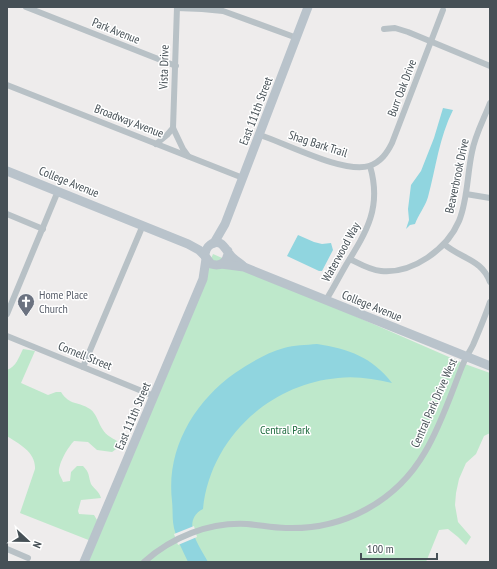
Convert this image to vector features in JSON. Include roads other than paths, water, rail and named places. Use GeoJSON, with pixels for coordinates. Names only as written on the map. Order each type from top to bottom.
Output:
{"type":"FeatureCollection","features":[{"type":"Feature","properties":{"kind":"main road","name":"East 111th Street"},"geometry":{"type":"LineString","coordinates":[[212,243],[225,224],[308,7]]}},
{"type":"Feature","properties":{"kind":"main road","name":"College Avenue"},"geometry":{"type":"LineString","coordinates":[[7,171],[188,244],[199,250],[206,257]]}},
{"type":"Feature","properties":{"kind":"main road","name":"East 111th Street"},"geometry":{"type":"LineString","coordinates":[[225,224],[227,250]]}},
{"type":"Feature","properties":{"kind":"main road","name":"College Avenue"},"geometry":{"type":"LineString","coordinates":[[188,244],[201,245],[212,243]]}},
{"type":"Feature","properties":{"kind":"main road"},"geometry":{"type":"LineString","coordinates":[[212,243],[221,243],[227,250],[227,259],[220,265],[211,264],[206,257],[206,249],[212,243]]}},
{"type":"Feature","properties":{"kind":"main road","name":"College Avenue"},"geometry":{"type":"LineString","coordinates":[[227,250],[235,260],[244,267],[490,366]]}},
{"type":"Feature","properties":{"kind":"main road","name":"East 111th Street"},"geometry":{"type":"LineString","coordinates":[[203,279],[206,257]]}},
{"type":"Feature","properties":{"kind":"main road","name":"East 111th Street"},"geometry":{"type":"LineString","coordinates":[[84,562],[203,279],[209,271],[220,265]]}},
{"type":"Feature","properties":{"kind":"main road","name":"College Avenue"},"geometry":{"type":"LineString","coordinates":[[220,265],[244,267]]}},
{"type":"Feature","properties":{"kind":"street","name":"Park Avenue"},"geometry":{"type":"LineString","coordinates":[[26,7],[176,66]]}},
{"type":"Feature","properties":{"kind":"street","name":"Vista Drive"},"geometry":{"type":"LineString","coordinates":[[177,8],[173,128],[188,156]]}},
{"type":"Feature","properties":{"kind":"street"},"geometry":{"type":"LineString","coordinates":[[177,8],[202,8],[228,12],[297,38]]}},
{"type":"Feature","properties":{"kind":"street","name":"Burr Oak Drive"},"geometry":{"type":"LineString","coordinates":[[370,166],[380,160],[389,149],[443,10]]}},
{"type":"Feature","properties":{"kind":"street"},"geometry":{"type":"LineString","coordinates":[[384,29],[395,28],[401,30],[490,66]]}},
{"type":"Feature","properties":{"kind":"street","name":"Broadway Avenue"},"geometry":{"type":"LineString","coordinates":[[7,86],[243,178]]}},
{"type":"Feature","properties":{"kind":"street","name":"Beaverbrook Drive"},"geometry":{"type":"LineString","coordinates":[[350,259],[376,270],[396,271],[415,264],[436,251],[444,244],[455,229],[459,220],[466,194],[472,151],[490,103]]}},
{"type":"Feature","properties":{"kind":"street"},"geometry":{"type":"LineString","coordinates":[[156,144],[167,136],[173,128]]}},
{"type":"Feature","properties":{"kind":"street","name":"Shag Bark Trail"},"geometry":{"type":"LineString","coordinates":[[260,135],[294,150],[347,166],[358,168],[370,166]]}},
{"type":"Feature","properties":{"kind":"street","name":"Waterwood Way"},"geometry":{"type":"LineString","coordinates":[[326,300],[366,233],[372,216],[374,199],[373,180],[370,166]]}},
{"type":"Feature","properties":{"kind":"street"},"geometry":{"type":"LineString","coordinates":[[7,314],[58,191]]}},
{"type":"Feature","properties":{"kind":"street"},"geometry":{"type":"LineString","coordinates":[[466,194],[490,198]]}},
{"type":"Feature","properties":{"kind":"street"},"geometry":{"type":"LineString","coordinates":[[7,214],[42,229]]}},
{"type":"Feature","properties":{"kind":"street"},"geometry":{"type":"LineString","coordinates":[[83,367],[143,225]]}},
{"type":"Feature","properties":{"kind":"street"},"geometry":{"type":"LineString","coordinates":[[444,244],[452,251],[479,265],[485,272],[490,282]]}},
{"type":"Feature","properties":{"kind":"street","name":"Central Park Drive West"},"geometry":{"type":"LineString","coordinates":[[144,562],[168,544],[209,527],[240,524],[286,528],[313,527],[359,514],[390,494],[406,479],[425,453],[466,357],[474,343],[490,302]]}},
{"type":"Feature","properties":{"kind":"street","name":"Cornell Street"},"geometry":{"type":"LineString","coordinates":[[7,336],[154,396]]}},
{"type":"Feature","properties":{"kind":"street"},"geometry":{"type":"LineString","coordinates":[[7,549],[28,558]]}},
{"type":"Feature","properties":{"kind":"water"},"geometry":{"type":"Polygon","coordinates":[[[443,108],[453,110],[444,131],[428,197],[415,224],[410,225],[406,229],[409,220],[408,209],[411,185],[421,171],[434,138],[443,108]]]}},
{"type":"Feature","properties":{"kind":"water"},"geometry":{"type":"Polygon","coordinates":[[[298,235],[322,244],[331,243],[333,250],[322,271],[287,256],[298,235]]]}},
{"type":"Feature","properties":{"kind":"water"},"geometry":{"type":"Polygon","coordinates":[[[317,344],[350,352],[359,356],[376,367],[392,383],[352,377],[313,382],[289,391],[267,404],[247,420],[231,438],[217,460],[208,484],[203,509],[196,514],[193,520],[192,527],[194,534],[208,562],[188,562],[178,541],[174,528],[171,482],[178,445],[186,428],[195,413],[207,398],[220,385],[241,369],[277,350],[292,346],[317,344]]]}},
{"type":"Feature","properties":{"kind":"place","name":"Home Place Church"},"geometry":{"type":"Point","coordinates":[26,317]}},
{"type":"Feature","properties":{"kind":"park label","name":"Central Park"},"geometry":{"type":"Point","coordinates":[285,430]}}]}
